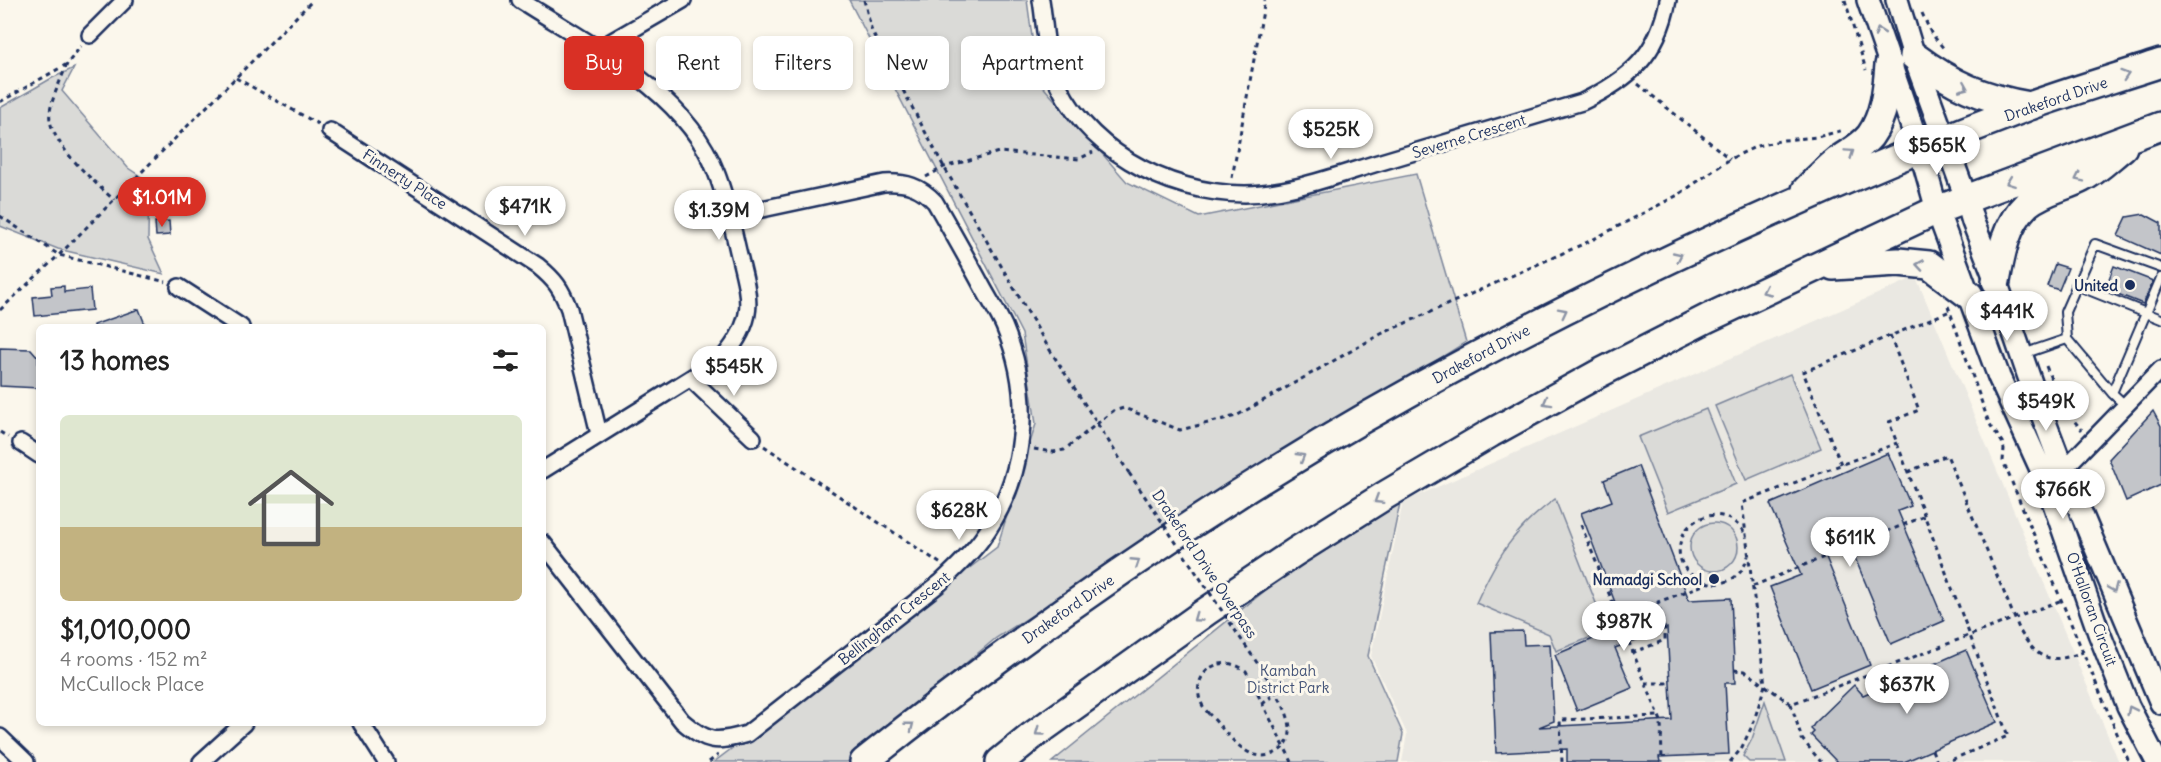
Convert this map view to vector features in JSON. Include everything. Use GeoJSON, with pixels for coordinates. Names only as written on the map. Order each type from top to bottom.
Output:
{"type":"FeatureCollection","features":[{"type":"Feature","properties":{"kind":"highway","name":"Drakeford Drive"},"geometry":{"type":"LineString","coordinates":[[864,762],[1000,658],[1129,567],[1297,459],[1468,360],[1624,280],[1790,204],[2030,106],[2161,63]]}},
{"type":"Feature","properties":{"kind":"highway"},"geometry":{"type":"LineString","coordinates":[[1790,204],[1837,161],[1857,149],[1870,136],[1879,119],[1887,94],[1890,66],[1959,86],[2000,101],[2030,106]]}},
{"type":"Feature","properties":{"kind":"highway"},"geometry":{"type":"LineString","coordinates":[[1000,762],[1032,736],[1207,611],[1384,496],[1598,374],[1708,318],[1937,210],[2152,128]]}},
{"type":"Feature","properties":{"kind":"highway"},"geometry":{"type":"LineString","coordinates":[[1996,281],[2010,226],[2028,203],[2084,177],[2152,128]]}},
{"type":"Feature","properties":{"kind":"highway"},"geometry":{"type":"LineString","coordinates":[[1819,267],[1898,262],[1929,265],[1956,305]]}},
{"type":"Feature","properties":{"kind":"street"},"geometry":{"type":"LineString","coordinates":[[90,35],[125,0]]}},
{"type":"Feature","properties":{"kind":"street"},"geometry":{"type":"LineString","coordinates":[[520,0],[575,36]]}},
{"type":"Feature","properties":{"kind":"street"},"geometry":{"type":"LineString","coordinates":[[621,36],[683,0]]}},
{"type":"Feature","properties":{"kind":"street","name":"Severne Crescent"},"geometry":{"type":"LineString","coordinates":[[1041,0],[1046,41],[1053,71],[1066,100],[1086,126],[1119,154],[1157,176],[1191,187],[1227,193],[1280,191],[1297,187],[1582,102],[1610,88],[1627,75],[1652,47],[1664,21],[1668,0]]}},
{"type":"Feature","properties":{"kind":"street"},"geometry":{"type":"LineString","coordinates":[[1868,0],[1890,66],[1933,145]]}},
{"type":"Feature","properties":{"kind":"street"},"geometry":{"type":"LineString","coordinates":[[1890,66],[1897,0]]}},
{"type":"Feature","properties":{"kind":"street"},"geometry":{"type":"LineString","coordinates":[[546,468],[723,358],[738,340],[746,319],[747,286],[716,171],[700,140],[689,125],[664,98],[644,82]]}},
{"type":"Feature","properties":{"kind":"street","name":"Finnerty Place"},"geometry":{"type":"LineString","coordinates":[[330,131],[538,266],[555,281],[569,309],[599,434]]}},
{"type":"Feature","properties":{"kind":"street","name":"O'Halloran Circuit"},"geometry":{"type":"LineString","coordinates":[[1933,145],[1966,198],[1996,281],[2031,351],[2054,474],[2099,633],[2128,706],[2157,762]]}},
{"type":"Feature","properties":{"kind":"street","name":"O'Halloran Circuit"},"geometry":{"type":"LineString","coordinates":[[1933,145],[1937,210],[1956,305],[2010,403],[2054,474],[2161,703]]}},
{"type":"Feature","properties":{"kind":"street","name":"Bellingham Crescent"},"geometry":{"type":"LineString","coordinates":[[546,547],[682,721],[698,735],[712,740],[725,740],[747,734],[940,583],[968,556],[991,525],[1008,492],[1019,456],[1023,419],[1020,381],[1004,326],[936,202],[926,192],[913,185],[899,182],[884,183],[729,216]]}},
{"type":"Feature","properties":{"kind":"street"},"geometry":{"type":"LineString","coordinates":[[179,287],[235,324]]}},
{"type":"Feature","properties":{"kind":"street"},"geometry":{"type":"LineString","coordinates":[[2054,474],[2126,406],[2161,369]]}},
{"type":"Feature","properties":{"kind":"street"},"geometry":{"type":"LineString","coordinates":[[691,379],[753,438]]}},
{"type":"Feature","properties":{"kind":"street"},"geometry":{"type":"LineString","coordinates":[[21,443],[36,452]]}},
{"type":"Feature","properties":{"kind":"street"},"geometry":{"type":"LineString","coordinates":[[201,762],[241,726]]}},
{"type":"Feature","properties":{"kind":"street"},"geometry":{"type":"LineString","coordinates":[[363,726],[386,762]]}},
{"type":"Feature","properties":{"kind":"street"},"geometry":{"type":"LineString","coordinates":[[0,737],[26,762]]}},
{"type":"Feature","properties":{"kind":"lane"},"geometry":{"type":"LineString","coordinates":[[2126,406],[2112,393],[2067,339],[2065,312],[2095,244],[2161,268]]}},
{"type":"Feature","properties":{"kind":"lane"},"geometry":{"type":"LineString","coordinates":[[2112,393],[2161,279]]}},
{"type":"Feature","properties":{"kind":"lane"},"geometry":{"type":"LineString","coordinates":[[2076,285],[2161,320]]}},
{"type":"Feature","properties":{"kind":"lane"},"geometry":{"type":"LineString","coordinates":[[2031,351],[2067,339]]}},
{"type":"Feature","properties":{"kind":"path"},"geometry":{"type":"LineString","coordinates":[[0,310],[59,255],[314,0]]}},
{"type":"Feature","properties":{"kind":"path","name":"Drakeford Drive Overpass"},"geometry":{"type":"LineString","coordinates":[[864,0],[872,32],[944,167],[1048,347],[1284,705],[1290,724],[1287,741],[1275,753],[1258,756],[1250,753],[1203,707],[1199,699],[1200,681],[1212,667],[1220,664],[1238,666],[1246,671],[1262,704]]}},
{"type":"Feature","properties":{"kind":"path"},"geometry":{"type":"LineString","coordinates":[[1239,182],[1231,182],[1265,0]]}},
{"type":"Feature","properties":{"kind":"path"},"geometry":{"type":"LineString","coordinates":[[1845,0],[1890,66]]}},
{"type":"Feature","properties":{"kind":"path"},"geometry":{"type":"LineString","coordinates":[[1920,8],[1931,33],[1952,57]]}},
{"type":"Feature","properties":{"kind":"path"},"geometry":{"type":"LineString","coordinates":[[90,35],[67,64],[49,114],[57,139],[82,171],[114,200]]}},
{"type":"Feature","properties":{"kind":"path"},"geometry":{"type":"LineString","coordinates":[[0,102],[67,64]]}},
{"type":"Feature","properties":{"kind":"path"},"geometry":{"type":"LineString","coordinates":[[1627,75],[1730,159]]}},
{"type":"Feature","properties":{"kind":"path"},"geometry":{"type":"LineString","coordinates":[[236,78],[330,131]]}},
{"type":"Feature","properties":{"kind":"path"},"geometry":{"type":"LineString","coordinates":[[1053,452],[1064,450],[1113,411],[1124,408],[1180,430],[1236,416],[1381,334],[1590,241],[1678,195],[1730,159],[1757,146],[1784,140],[1817,137],[1847,128]]}},
{"type":"Feature","properties":{"kind":"path"},"geometry":{"type":"LineString","coordinates":[[924,178],[944,167],[999,152],[1079,159],[1094,151]]}},
{"type":"Feature","properties":{"kind":"path"},"geometry":{"type":"LineString","coordinates":[[0,216],[59,255],[159,279],[179,287]]}},
{"type":"Feature","properties":{"kind":"path"},"geometry":{"type":"LineString","coordinates":[[1842,464],[1803,372],[1890,336],[1956,305],[1989,423],[2004,448],[2003,461],[2129,762]]}},
{"type":"Feature","properties":{"kind":"path"},"geometry":{"type":"LineString","coordinates":[[1890,336],[1919,410],[1889,422],[2008,736],[1946,762]]}},
{"type":"Feature","properties":{"kind":"path"},"geometry":{"type":"LineString","coordinates":[[2031,351],[2067,414],[2082,429]]}},
{"type":"Feature","properties":{"kind":"path"},"geometry":{"type":"LineString","coordinates":[[753,438],[944,566],[937,572]]}},
{"type":"Feature","properties":{"kind":"path"},"geometry":{"type":"LineString","coordinates":[[1730,762],[1741,749],[1753,724],[1765,685],[1742,503],[1897,442]]}},
{"type":"Feature","properties":{"kind":"path"},"geometry":{"type":"LineString","coordinates":[[1908,472],[1947,455],[2014,618],[2030,648],[2052,659],[2065,659],[2083,652]]}},
{"type":"Feature","properties":{"kind":"path"},"geometry":{"type":"LineString","coordinates":[[1745,533],[1738,524],[1728,518],[1717,515],[1705,516],[1686,529],[1681,539],[1682,562],[1697,580],[1720,584],[1740,573],[1749,551]]}},
{"type":"Feature","properties":{"kind":"path"},"geometry":{"type":"LineString","coordinates":[[1753,586],[1925,516]]}},
{"type":"Feature","properties":{"kind":"path"},"geometry":{"type":"LineString","coordinates":[[1581,525],[1660,721],[1662,762]]}},
{"type":"Feature","properties":{"kind":"path"},"geometry":{"type":"LineString","coordinates":[[1632,653],[1665,640],[1658,602],[1708,583]]}},
{"type":"Feature","properties":{"kind":"path"},"geometry":{"type":"LineString","coordinates":[[1791,704],[2062,600]]}},
{"type":"Feature","properties":{"kind":"path"},"geometry":{"type":"LineString","coordinates":[[1734,670],[1745,671],[1791,704],[1802,739],[1821,762]]}},
{"type":"Feature","properties":{"kind":"path"},"geometry":{"type":"LineString","coordinates":[[1270,682],[1263,687],[1271,698],[1262,704],[1292,762]]}},
{"type":"Feature","properties":{"kind":"path"},"geometry":{"type":"LineString","coordinates":[[1645,683],[1670,683]]}},
{"type":"Feature","properties":{"kind":"path"},"geometry":{"type":"LineString","coordinates":[[1562,762],[1560,720],[1658,716]]}},
{"type":"Feature","properties":{"kind":"path"},"geometry":{"type":"LineString","coordinates":[[1932,750],[1937,762]]}},
{"type":"Feature","properties":{"kind":"path"},"geometry":{"type":"LineString","coordinates":[[1958,757],[1960,762]]}},
{"type":"Feature","properties":{"kind":"shaded area","name":"Namadgi School"},"geometry":{"type":"Polygon","coordinates":[[[1916,277],[2119,762],[1402,762],[1407,734],[1371,656],[1403,502],[1916,277]]]}},
{"type":"Feature","properties":{"kind":"green space"},"geometry":{"type":"Polygon","coordinates":[[[849,0],[1027,0],[1032,36],[961,36],[961,90],[1046,90],[1127,182],[1199,217],[1416,174],[1466,342],[996,638],[847,762],[714,762],[997,547],[1036,424],[1022,334],[896,90],[949,90],[949,36],[868,36],[849,0]]]}},
{"type":"Feature","properties":{"kind":"green space"},"geometry":{"type":"Polygon","coordinates":[[[74,68],[62,91],[128,168],[149,182],[148,239],[164,274],[58,249],[0,226],[0,108],[74,68]]]}},
{"type":"Feature","properties":{"kind":"green space"},"geometry":{"type":"Polygon","coordinates":[[[1790,374],[1821,448],[1746,480],[1715,406],[1790,374]]]}},
{"type":"Feature","properties":{"kind":"green space"},"geometry":{"type":"Polygon","coordinates":[[[1706,409],[1736,484],[1668,512],[1638,437],[1706,409]]]}},
{"type":"Feature","properties":{"kind":"green space"},"geometry":{"type":"Polygon","coordinates":[[[1555,499],[1607,631],[1556,651],[1549,634],[1476,603],[1499,558],[1517,533],[1540,510],[1555,499]]]}},
{"type":"Feature","properties":{"kind":"green space","name":"Kambah District Park"},"geometry":{"type":"Polygon","coordinates":[[[1400,503],[1368,656],[1403,734],[1398,762],[1052,762],[1303,560],[1400,503]]]}},
{"type":"Feature","properties":{"kind":"green space"},"geometry":{"type":"Polygon","coordinates":[[[1709,523],[1719,523],[1731,530],[1738,542],[1738,552],[1731,564],[1719,571],[1709,571],[1694,560],[1690,552],[1690,542],[1701,527],[1709,523]]]}},
{"type":"Feature","properties":{"kind":"green space"},"geometry":{"type":"Polygon","coordinates":[[[1765,701],[1786,762],[1749,762],[1743,756],[1752,739],[1765,701]]]}},
{"type":"Feature","properties":{"kind":"building"},"geometry":{"type":"Polygon","coordinates":[[[2144,214],[2161,223],[2161,255],[2118,236],[2127,217],[2144,214]]]}},
{"type":"Feature","properties":{"kind":"building"},"geometry":{"type":"Polygon","coordinates":[[[169,221],[170,235],[156,236],[155,222],[169,221]]]}},
{"type":"Feature","properties":{"kind":"building"},"geometry":{"type":"Polygon","coordinates":[[[2055,264],[2068,268],[2059,290],[2047,286],[2055,264]]]}},
{"type":"Feature","properties":{"kind":"building","name":"United"},"geometry":{"type":"Polygon","coordinates":[[[2114,266],[2153,281],[2143,304],[2105,289],[2114,266]]]}},
{"type":"Feature","properties":{"kind":"building"},"geometry":{"type":"Polygon","coordinates":[[[64,286],[64,292],[90,289],[92,310],[35,316],[33,297],[52,295],[51,287],[64,286]]]}},
{"type":"Feature","properties":{"kind":"building"},"geometry":{"type":"Polygon","coordinates":[[[139,309],[145,324],[96,324],[139,309]]]}},
{"type":"Feature","properties":{"kind":"building"},"geometry":{"type":"Polygon","coordinates":[[[0,348],[31,349],[36,355],[36,388],[0,386],[0,348]]]}},
{"type":"Feature","properties":{"kind":"building"},"geometry":{"type":"Polygon","coordinates":[[[2153,411],[2161,426],[2161,485],[2126,501],[2109,459],[2153,411]]]}},
{"type":"Feature","properties":{"kind":"building"},"geometry":{"type":"Polygon","coordinates":[[[1888,453],[1911,506],[1898,511],[1944,621],[1891,644],[1845,534],[1821,545],[1870,665],[1811,689],[1770,587],[1801,575],[1770,504],[1888,453]]]}},
{"type":"Feature","properties":{"kind":"building"},"geometry":{"type":"Polygon","coordinates":[[[1638,466],[1689,600],[1731,598],[1735,683],[1725,683],[1729,754],[1659,757],[1660,762],[1567,762],[1567,749],[1496,753],[1491,632],[1523,631],[1524,645],[1550,644],[1554,721],[1539,727],[1672,720],[1667,628],[1615,648],[1632,688],[1577,711],[1555,655],[1624,626],[1581,513],[1612,501],[1604,480],[1638,466]]]}},
{"type":"Feature","properties":{"kind":"building"},"geometry":{"type":"Polygon","coordinates":[[[1966,650],[1997,722],[1904,762],[1837,762],[1811,735],[1814,732],[1811,729],[1814,724],[1854,685],[1863,695],[1966,650]]]}},
{"type":"Feature","properties":{"kind":"place","name":"United"},"geometry":{"type":"Point","coordinates":[2130,285]}},
{"type":"Feature","properties":{"kind":"place","name":"Namadgi School"},"geometry":{"type":"Point","coordinates":[1714,579]}}]}
